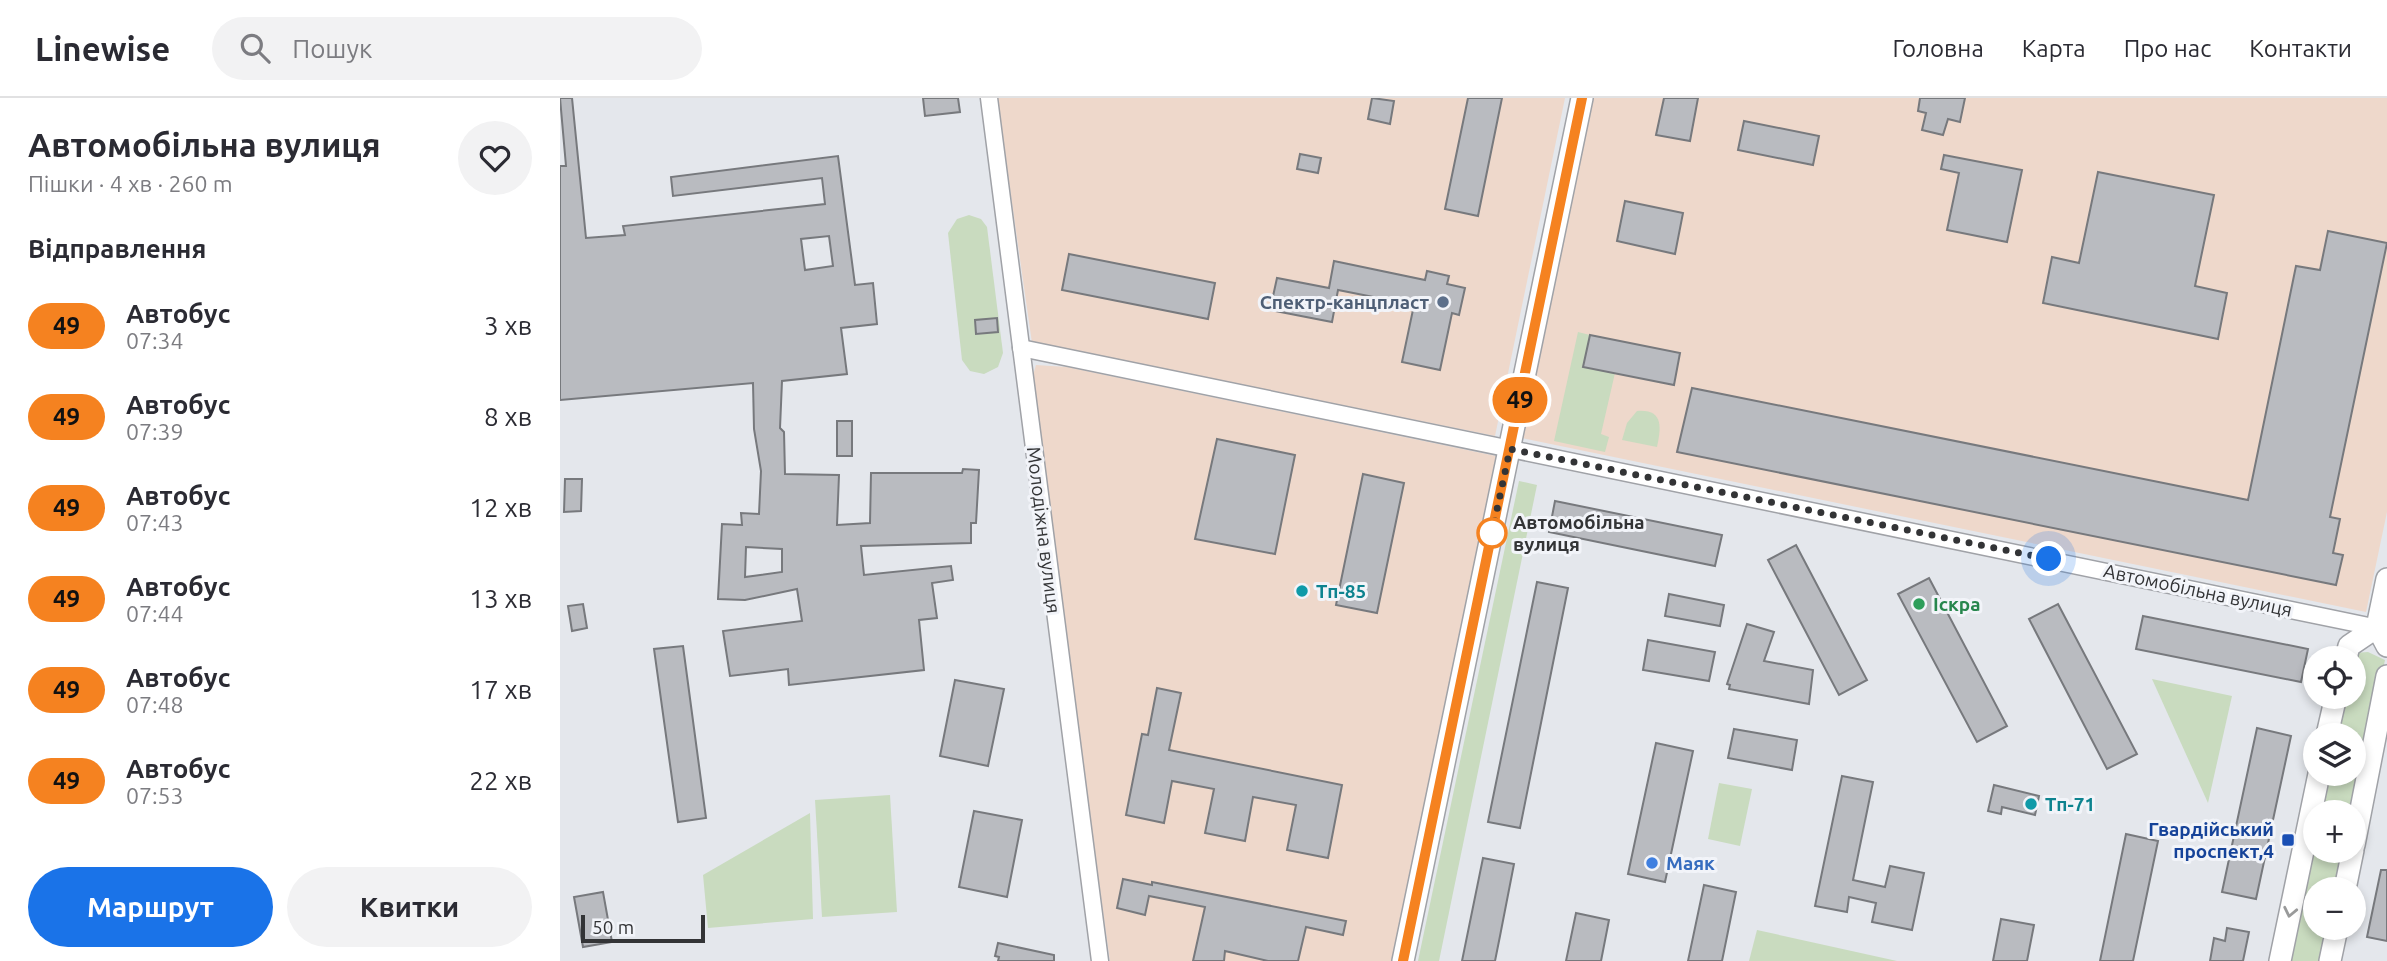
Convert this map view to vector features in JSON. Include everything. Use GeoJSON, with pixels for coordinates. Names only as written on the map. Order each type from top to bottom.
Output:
{"type":"FeatureCollection","features":[{"type":"Feature","properties":{"kind":"street","name":"Молодіжна вулиця"},"geometry":{"type":"LineString","coordinates":[[989,98],[1100,961]]}},
{"type":"Feature","properties":{"kind":"street"},"geometry":{"type":"LineString","coordinates":[[1403,961],[1582,98]]}},
{"type":"Feature","properties":{"kind":"street","name":"Автомобільна вулиця"},"geometry":{"type":"LineString","coordinates":[[1021,348],[2384,634]]}},
{"type":"Feature","properties":{"kind":"street"},"geometry":{"type":"LineString","coordinates":[[2349,646],[2384,634],[2387,579]]}},
{"type":"Feature","properties":{"kind":"street"},"geometry":{"type":"LineString","coordinates":[[2363,800],[2387,676]]}},
{"type":"Feature","properties":{"kind":"street"},"geometry":{"type":"LineString","coordinates":[[2280,961],[2316,786]]}},
{"type":"Feature","properties":{"kind":"street"},"geometry":{"type":"LineString","coordinates":[[2330,961],[2334,940]]}},
{"type":"Feature","properties":{"kind":"shaded area"},"geometry":{"type":"Polygon","coordinates":[[[997,98],[1565,98],[1495,436],[1032,343],[997,98]]]}},
{"type":"Feature","properties":{"kind":"shaded area"},"geometry":{"type":"Polygon","coordinates":[[[1591,98],[2387,98],[2387,512],[2366,612],[1522,438],[1591,98]]]}},
{"type":"Feature","properties":{"kind":"shaded area"},"geometry":{"type":"Polygon","coordinates":[[[1036,365],[1067,367],[1496,456],[1392,961],[1110,961],[1029,389],[1036,365]]]}},
{"type":"Feature","properties":{"kind":"green space"},"geometry":{"type":"Polygon","coordinates":[[[969,215],[981,219],[987,227],[1003,353],[998,367],[984,374],[970,371],[962,360],[948,233],[957,219],[969,215]]]}},
{"type":"Feature","properties":{"kind":"green space"},"geometry":{"type":"Polygon","coordinates":[[[1578,332],[1590,335],[1583,367],[1615,373],[1601,434],[1609,437],[1605,452],[1554,441],[1578,332]]]}},
{"type":"Feature","properties":{"kind":"green space"},"geometry":{"type":"Polygon","coordinates":[[[1637,411],[1652,413],[1659,421],[1657,447],[1622,440],[1627,423],[1637,411]]]}},
{"type":"Feature","properties":{"kind":"green space"},"geometry":{"type":"Polygon","coordinates":[[[1519,481],[1537,485],[1439,961],[1418,961],[1519,481]]]}},
{"type":"Feature","properties":{"kind":"green space"},"geometry":{"type":"Polygon","coordinates":[[[2366,652],[2385,660],[2366,748],[2366,723],[2339,723],[2342,709],[2366,709],[2366,652]]]}},
{"type":"Feature","properties":{"kind":"green space"},"geometry":{"type":"Polygon","coordinates":[[[2152,679],[2232,696],[2208,803],[2152,679]]]}},
{"type":"Feature","properties":{"kind":"green space"},"geometry":{"type":"Polygon","coordinates":[[[1719,783],[1752,789],[1740,846],[1708,839],[1719,783]]]}},
{"type":"Feature","properties":{"kind":"green space"},"geometry":{"type":"Polygon","coordinates":[[[2325,786],[2358,786],[2355,800],[2322,800],[2325,786]]]}},
{"type":"Feature","properties":{"kind":"green space"},"geometry":{"type":"Polygon","coordinates":[[[890,795],[897,912],[822,917],[815,800],[890,795]]]}},
{"type":"Feature","properties":{"kind":"green space"},"geometry":{"type":"Polygon","coordinates":[[[810,813],[813,919],[708,928],[703,875],[810,813]]]}},
{"type":"Feature","properties":{"kind":"green space"},"geometry":{"type":"Polygon","coordinates":[[[2308,863],[2340,863],[2338,877],[2305,877],[2308,863]]]}},
{"type":"Feature","properties":{"kind":"green space"},"geometry":{"type":"Polygon","coordinates":[[[2303,887],[2303,940],[2324,940],[2319,961],[2287,961],[2303,887]]]}},
{"type":"Feature","properties":{"kind":"green space"},"geometry":{"type":"Polygon","coordinates":[[[1757,930],[1897,961],[1749,961],[1757,930]]]}},
{"type":"Feature","properties":{"kind":"building"},"geometry":{"type":"Polygon","coordinates":[[[560,98],[572,98],[586,238],[625,235],[623,226],[825,204],[822,178],[673,196],[671,177],[838,156],[855,285],[873,283],[877,324],[841,328],[847,374],[782,381],[780,428],[784,432],[785,474],[839,475],[837,525],[870,523],[871,473],[962,473],[963,469],[979,470],[976,523],[971,523],[971,543],[861,546],[864,575],[951,566],[953,580],[932,583],[937,618],[919,620],[924,670],[789,685],[788,669],[730,676],[723,631],[802,621],[797,589],[745,600],[718,599],[722,524],[742,525],[741,513],[759,514],[761,471],[754,429],[753,383],[560,400],[560,166],[566,166],[560,98]],[[829,236],[801,239],[805,270],[833,266],[829,236]],[[746,547],[745,577],[782,572],[782,549],[746,547]]]}},
{"type":"Feature","properties":{"kind":"building"},"geometry":{"type":"Polygon","coordinates":[[[923,98],[958,98],[960,112],[925,116],[923,98]]]}},
{"type":"Feature","properties":{"kind":"building"},"geometry":{"type":"Polygon","coordinates":[[[1372,98],[1394,101],[1390,124],[1368,119],[1372,98]]]}},
{"type":"Feature","properties":{"kind":"building"},"geometry":{"type":"Polygon","coordinates":[[[1468,98],[1502,98],[1478,216],[1445,209],[1468,98]]]}},
{"type":"Feature","properties":{"kind":"building"},"geometry":{"type":"Polygon","coordinates":[[[1664,98],[1698,98],[1690,141],[1656,135],[1664,98]]]}},
{"type":"Feature","properties":{"kind":"building"},"geometry":{"type":"Polygon","coordinates":[[[1920,98],[1965,98],[1960,122],[1948,119],[1943,135],[1922,130],[1926,113],[1918,111],[1920,98]]]}},
{"type":"Feature","properties":{"kind":"building"},"geometry":{"type":"Polygon","coordinates":[[[1744,121],[1819,136],[1813,165],[1738,150],[1744,121]]]}},
{"type":"Feature","properties":{"kind":"building"},"geometry":{"type":"Polygon","coordinates":[[[1300,154],[1321,158],[1318,173],[1297,169],[1300,154]]]}},
{"type":"Feature","properties":{"kind":"building"},"geometry":{"type":"Polygon","coordinates":[[[1944,155],[2022,170],[2007,242],[1947,230],[1959,173],[1941,169],[1944,155]]]}},
{"type":"Feature","properties":{"kind":"building"},"geometry":{"type":"Polygon","coordinates":[[[2098,172],[2214,195],[2195,286],[2227,293],[2218,339],[2043,303],[2052,257],[2079,263],[2098,172]]]}},
{"type":"Feature","properties":{"kind":"building"},"geometry":{"type":"Polygon","coordinates":[[[1625,201],[1683,213],[1675,254],[1617,241],[1625,201]]]}},
{"type":"Feature","properties":{"kind":"building"},"geometry":{"type":"Polygon","coordinates":[[[2328,231],[2387,243],[2330,517],[2340,519],[2333,553],[2343,555],[2336,585],[1677,452],[1692,388],[2248,500],[2296,266],[2320,270],[2328,231]]]}},
{"type":"Feature","properties":{"kind":"building"},"geometry":{"type":"Polygon","coordinates":[[[1069,254],[1215,283],[1208,319],[1062,290],[1069,254]]]}},
{"type":"Feature","properties":{"kind":"building"},"geometry":{"type":"Polygon","coordinates":[[[1334,261],[1425,280],[1427,271],[1449,276],[1447,284],[1465,288],[1459,315],[1452,313],[1440,370],[1402,362],[1414,305],[1338,290],[1332,322],[1270,310],[1277,278],[1329,288],[1334,261]]]}},
{"type":"Feature","properties":{"kind":"building"},"geometry":{"type":"Polygon","coordinates":[[[997,318],[998,332],[976,334],[975,320],[997,318]]]}},
{"type":"Feature","properties":{"kind":"building"},"geometry":{"type":"Polygon","coordinates":[[[1590,335],[1680,353],[1674,385],[1583,367],[1590,335]]]}},
{"type":"Feature","properties":{"kind":"building"},"geometry":{"type":"Polygon","coordinates":[[[837,421],[852,421],[852,456],[837,456],[837,421]]]}},
{"type":"Feature","properties":{"kind":"building"},"geometry":{"type":"Polygon","coordinates":[[[1217,439],[1295,455],[1275,554],[1195,539],[1217,439]]]}},
{"type":"Feature","properties":{"kind":"building"},"geometry":{"type":"Polygon","coordinates":[[[1363,474],[1404,483],[1377,613],[1336,605],[1363,474]]]}},
{"type":"Feature","properties":{"kind":"building"},"geometry":{"type":"Polygon","coordinates":[[[565,479],[582,479],[581,511],[564,512],[565,479]]]}},
{"type":"Feature","properties":{"kind":"building"},"geometry":{"type":"Polygon","coordinates":[[[1555,501],[1722,535],[1715,566],[1549,532],[1555,501]]]}},
{"type":"Feature","properties":{"kind":"building"},"geometry":{"type":"Polygon","coordinates":[[[1796,545],[1867,680],[1839,695],[1768,560],[1796,545]]]}},
{"type":"Feature","properties":{"kind":"building"},"geometry":{"type":"Polygon","coordinates":[[[1929,578],[2007,726],[1977,742],[1898,594],[1929,578]]]}},
{"type":"Feature","properties":{"kind":"building"},"geometry":{"type":"Polygon","coordinates":[[[1537,582],[1568,588],[1520,828],[1488,822],[1537,582]]]}},
{"type":"Feature","properties":{"kind":"building"},"geometry":{"type":"Polygon","coordinates":[[[1669,594],[1724,605],[1720,626],[1665,616],[1669,594]]]}},
{"type":"Feature","properties":{"kind":"building"},"geometry":{"type":"Polygon","coordinates":[[[583,604],[587,628],[572,631],[568,606],[583,604]]]}},
{"type":"Feature","properties":{"kind":"building"},"geometry":{"type":"Polygon","coordinates":[[[2058,604],[2137,754],[2107,769],[2029,619],[2058,604]]]}},
{"type":"Feature","properties":{"kind":"building"},"geometry":{"type":"Polygon","coordinates":[[[2143,616],[2303,648],[2303,673],[2301,682],[2136,649],[2143,616]]]}},
{"type":"Feature","properties":{"kind":"building"},"geometry":{"type":"Polygon","coordinates":[[[1747,624],[1774,632],[1764,661],[1813,670],[1809,704],[1729,689],[1730,685],[1727,684],[1747,624]]]}},
{"type":"Feature","properties":{"kind":"building"},"geometry":{"type":"Polygon","coordinates":[[[1648,640],[1715,652],[1709,681],[1643,670],[1648,640]]]}},
{"type":"Feature","properties":{"kind":"building"},"geometry":{"type":"Polygon","coordinates":[[[683,646],[706,818],[678,822],[654,649],[683,646]]]}},
{"type":"Feature","properties":{"kind":"building"},"geometry":{"type":"Polygon","coordinates":[[[955,680],[1004,689],[988,766],[940,756],[955,680]]]}},
{"type":"Feature","properties":{"kind":"building"},"geometry":{"type":"Polygon","coordinates":[[[1157,688],[1181,693],[1169,750],[1342,785],[1328,858],[1287,850],[1296,805],[1253,797],[1245,841],[1205,833],[1214,789],[1172,781],[1164,823],[1126,815],[1142,734],[1148,735],[1157,688]]]}},
{"type":"Feature","properties":{"kind":"building"},"geometry":{"type":"Polygon","coordinates":[[[2257,728],[2291,736],[2256,899],[2222,892],[2257,728]]]}},
{"type":"Feature","properties":{"kind":"building"},"geometry":{"type":"Polygon","coordinates":[[[1734,729],[1797,740],[1792,770],[1728,758],[1734,729]]]}},
{"type":"Feature","properties":{"kind":"building"},"geometry":{"type":"Polygon","coordinates":[[[1656,743],[1693,751],[1665,882],[1628,874],[1656,743]]]}},
{"type":"Feature","properties":{"kind":"building"},"geometry":{"type":"Polygon","coordinates":[[[1842,776],[1873,782],[1853,880],[1885,887],[1890,866],[1924,873],[1912,930],[1872,922],[1876,903],[1849,897],[1847,912],[1815,906],[1842,776]]]}},
{"type":"Feature","properties":{"kind":"building"},"geometry":{"type":"Polygon","coordinates":[[[1994,785],[2039,796],[2035,815],[2002,807],[2001,814],[1988,811],[1994,785]]]}},
{"type":"Feature","properties":{"kind":"building"},"geometry":{"type":"Polygon","coordinates":[[[974,811],[1022,820],[1007,897],[959,887],[974,811]]]}},
{"type":"Feature","properties":{"kind":"building"},"geometry":{"type":"Polygon","coordinates":[[[2126,834],[2158,841],[2133,961],[2100,961],[2126,834]]]}},
{"type":"Feature","properties":{"kind":"building"},"geometry":{"type":"Polygon","coordinates":[[[1483,858],[1514,864],[1495,961],[1462,961],[1483,858]]]}},
{"type":"Feature","properties":{"kind":"building"},"geometry":{"type":"Polygon","coordinates":[[[2381,870],[2387,870],[2387,941],[2367,937],[2381,870]]]}},
{"type":"Feature","properties":{"kind":"building"},"geometry":{"type":"Polygon","coordinates":[[[1123,879],[1152,885],[1152,882],[1346,921],[1343,935],[1306,927],[1298,961],[1268,961],[1225,951],[1224,961],[1193,961],[1205,907],[1149,896],[1145,915],[1117,908],[1123,879]]]}},
{"type":"Feature","properties":{"kind":"building"},"geometry":{"type":"Polygon","coordinates":[[[1704,885],[1736,892],[1722,961],[1688,961],[1704,885]]]}},
{"type":"Feature","properties":{"kind":"building"},"geometry":{"type":"Polygon","coordinates":[[[603,892],[612,942],[583,947],[574,897],[603,892]]]}},
{"type":"Feature","properties":{"kind":"building"},"geometry":{"type":"Polygon","coordinates":[[[1576,913],[1609,920],[1601,961],[1566,961],[1576,913]]]}},
{"type":"Feature","properties":{"kind":"building"},"geometry":{"type":"Polygon","coordinates":[[[2001,919],[2034,925],[2027,961],[1993,961],[2001,919]]]}},
{"type":"Feature","properties":{"kind":"building"},"geometry":{"type":"Polygon","coordinates":[[[2227,928],[2249,932],[2243,961],[2210,961],[2214,938],[2225,941],[2227,928]]]}},
{"type":"Feature","properties":{"kind":"building"},"geometry":{"type":"Polygon","coordinates":[[[998,943],[1054,955],[1054,961],[998,961],[999,957],[995,956],[998,943]]]}},
{"type":"Feature","properties":{"kind":"bus line","name":"49"},"geometry":{"type":"LineString","coordinates":[[1403,961],[1582,98]]}},
{"type":"Feature","properties":{"kind":"place","name":"Спектр-канцпласт"},"geometry":{"type":"Point","coordinates":[1443,302]}},
{"type":"Feature","properties":{"kind":"place","name":"Автомобільна вулиця"},"geometry":{"type":"Point","coordinates":[1492,533]}},
{"type":"Feature","properties":{"kind":"place","name":"Тп-85"},"geometry":{"type":"Point","coordinates":[1302,591]}},
{"type":"Feature","properties":{"kind":"place","name":"Іскра"},"geometry":{"type":"Point","coordinates":[1919,604]}},
{"type":"Feature","properties":{"kind":"place","name":"Тп-71"},"geometry":{"type":"Point","coordinates":[2031,804]}},
{"type":"Feature","properties":{"kind":"place","name":"Гвардійський проспект,4"},"geometry":{"type":"Point","coordinates":[2288,840]}},
{"type":"Feature","properties":{"kind":"place","name":"Маяк"},"geometry":{"type":"Point","coordinates":[1652,863]}},
{"type":"Feature","properties":{"kind":"route"},"geometry":{"type":"LineString","coordinates":[[1492,533],[1510,449],[2049,559]]}}]}
